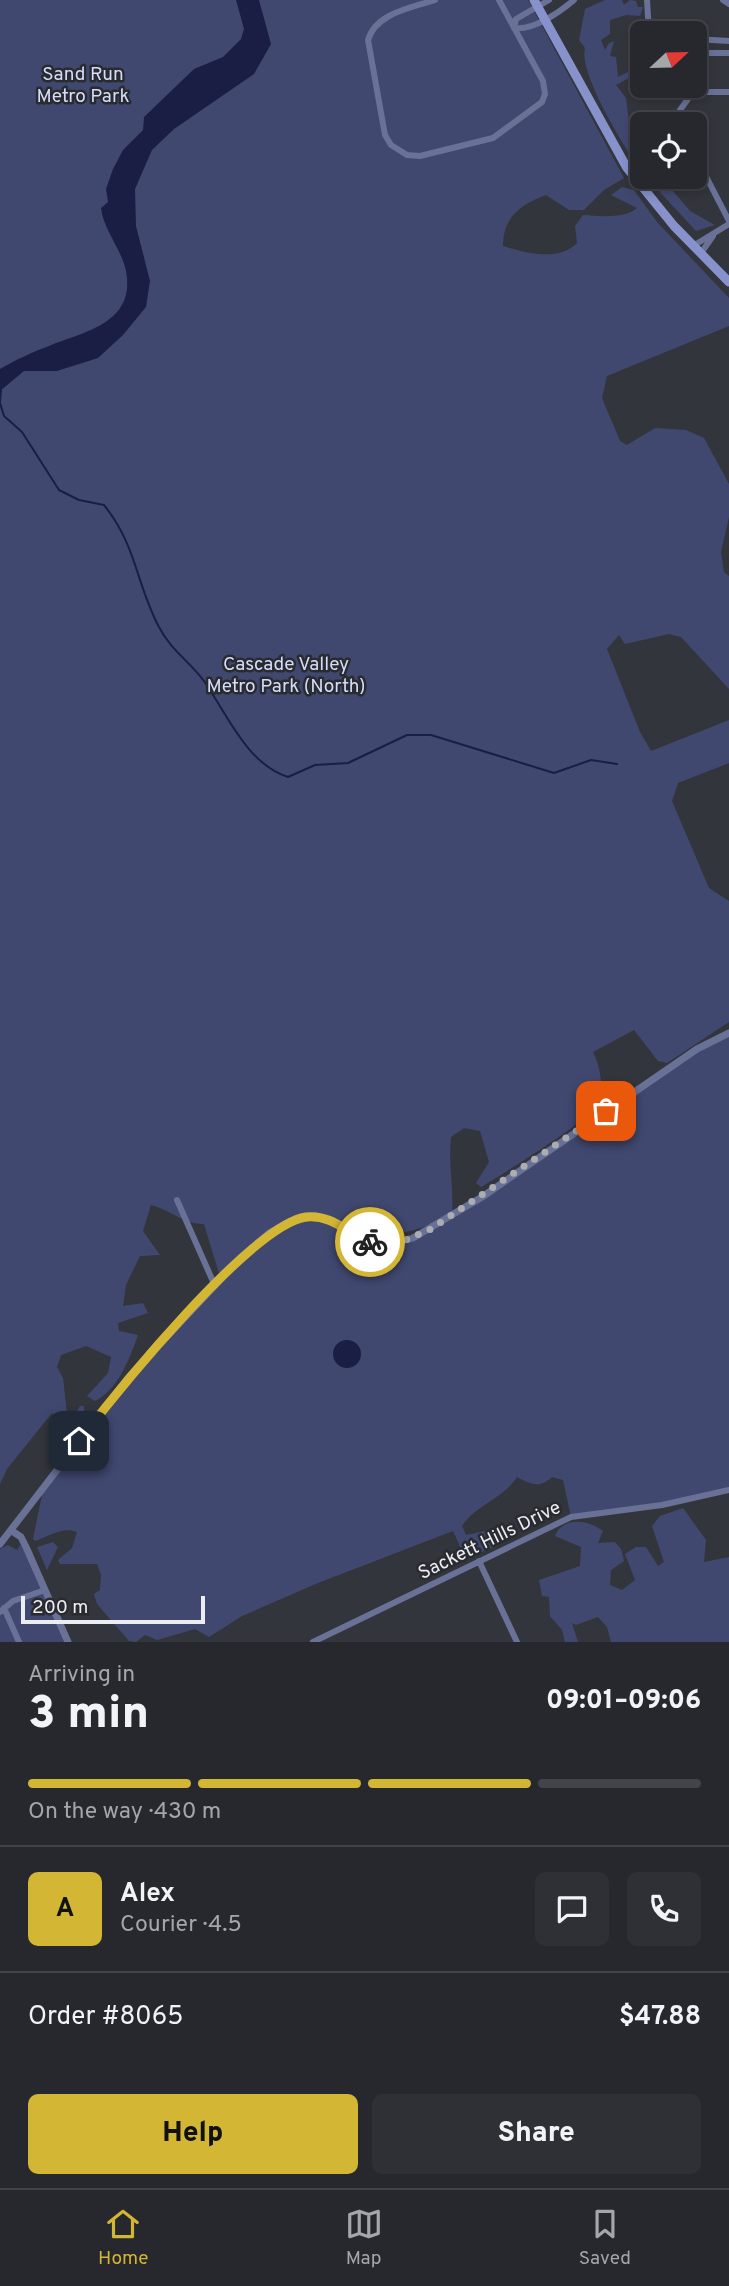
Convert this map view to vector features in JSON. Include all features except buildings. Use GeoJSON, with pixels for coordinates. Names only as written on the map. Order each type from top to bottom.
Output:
{"type":"FeatureCollection","features":[{"type":"Feature","properties":{"kind":"main road"},"geometry":{"type":"LineString","coordinates":[[535,3],[627,168],[652,201],[729,282]]}},
{"type":"Feature","properties":{"kind":"street"},"geometry":{"type":"LineString","coordinates":[[435,0],[385,18],[375,26],[368,40],[385,135],[391,145],[407,155],[430,154],[497,136],[542,102],[545,85],[499,0]]}},
{"type":"Feature","properties":{"kind":"street"},"geometry":{"type":"LineString","coordinates":[[514,28],[516,19],[535,3],[550,0]]}},
{"type":"Feature","properties":{"kind":"street"},"geometry":{"type":"LineString","coordinates":[[514,28],[522,29],[544,20],[574,0]]}},
{"type":"Feature","properties":{"kind":"street"},"geometry":{"type":"LineString","coordinates":[[647,0],[648,21]]}},
{"type":"Feature","properties":{"kind":"street"},"geometry":{"type":"LineString","coordinates":[[723,0],[729,4]]}},
{"type":"Feature","properties":{"kind":"street"},"geometry":{"type":"LineString","coordinates":[[707,40],[729,41]]}},
{"type":"Feature","properties":{"kind":"street"},"geometry":{"type":"LineString","coordinates":[[707,53],[729,53]]}},
{"type":"Feature","properties":{"kind":"street"},"geometry":{"type":"LineString","coordinates":[[707,93],[729,92]]}},
{"type":"Feature","properties":{"kind":"street"},"geometry":{"type":"LineString","coordinates":[[701,253],[712,242],[713,236],[729,222],[707,179]]}},
{"type":"Feature","properties":{"kind":"street"},"geometry":{"type":"LineString","coordinates":[[693,246],[706,236],[713,236]]}},
{"type":"Feature","properties":{"kind":"street"},"geometry":{"type":"LineString","coordinates":[[0,1544],[115,1394],[215,1286],[265,1237],[300,1218],[315,1216],[330,1220],[373,1243],[388,1245],[414,1238],[482,1197],[715,1039],[729,1033]]}},
{"type":"Feature","properties":{"kind":"street"},"geometry":{"type":"LineString","coordinates":[[177,1200],[215,1286]]}},
{"type":"Feature","properties":{"kind":"street","name":"Sackett Hills Drive"},"geometry":{"type":"LineString","coordinates":[[313,1642],[570,1517],[662,1505],[729,1490]]}},
{"type":"Feature","properties":{"kind":"street"},"geometry":{"type":"LineString","coordinates":[[12,1531],[23,1541],[68,1642]]}},
{"type":"Feature","properties":{"kind":"street"},"geometry":{"type":"LineString","coordinates":[[479,1561],[517,1642]]}},
{"type":"Feature","properties":{"kind":"street"},"geometry":{"type":"LineString","coordinates":[[19,1642],[2,1610],[45,1590]]}},
{"type":"Feature","properties":{"kind":"green space"},"geometry":{"type":"Polygon","coordinates":[[[0,0],[528,0],[624,178],[604,190],[584,210],[569,210],[546,195],[521,207],[506,227],[503,246],[542,254],[570,249],[577,243],[575,226],[583,215],[619,215],[637,208],[611,195],[622,187],[634,190],[657,222],[729,298],[729,326],[607,376],[602,398],[620,441],[627,445],[655,428],[686,430],[704,438],[729,484],[729,517],[721,552],[724,572],[729,576],[729,689],[681,637],[669,634],[625,644],[619,635],[607,649],[640,732],[651,751],[729,720],[729,763],[678,783],[672,801],[709,888],[729,901],[729,1022],[667,1063],[658,1061],[634,1030],[593,1052],[601,1078],[601,1093],[598,1105],[592,1112],[481,1187],[476,1183],[489,1162],[480,1131],[464,1128],[451,1137],[452,1214],[427,1226],[399,1233],[377,1231],[355,1221],[356,1235],[365,1240],[396,1243],[443,1221],[635,1091],[729,1033],[729,1490],[687,1500],[571,1517],[563,1480],[552,1477],[548,1481],[535,1484],[517,1477],[505,1491],[475,1512],[462,1526],[466,1535],[490,1530],[494,1547],[470,1557],[464,1555],[453,1531],[318,1583],[242,1616],[209,1637],[195,1629],[157,1640],[145,1635],[136,1642],[129,1641],[97,1604],[94,1594],[100,1590],[101,1575],[97,1564],[60,1564],[58,1560],[72,1548],[77,1532],[61,1531],[35,1541],[33,1539],[43,1490],[116,1392],[221,1280],[204,1224],[190,1222],[151,1205],[143,1231],[160,1255],[140,1256],[126,1285],[123,1306],[143,1303],[148,1313],[118,1323],[119,1331],[138,1335],[122,1372],[110,1389],[95,1401],[87,1396],[108,1373],[111,1357],[86,1346],[61,1355],[57,1367],[63,1378],[67,1414],[72,1419],[80,1406],[84,1406],[84,1421],[80,1426],[72,1427],[52,1413],[7,1469],[0,1484],[0,0]]]}},
{"type":"Feature","properties":{"kind":"green space"},"geometry":{"type":"Polygon","coordinates":[[[605,0],[622,0],[624,5],[630,0],[636,1],[638,7],[643,7],[640,16],[626,15],[610,20],[610,34],[601,40],[605,50],[609,43],[614,41],[610,56],[616,57],[618,77],[630,71],[630,78],[616,85],[626,98],[630,123],[630,154],[615,130],[589,75],[585,48],[579,40],[585,9],[605,0]]]}},
{"type":"Feature","properties":{"kind":"green space"},"geometry":{"type":"Polygon","coordinates":[[[657,189],[671,189],[690,211],[715,225],[696,231],[657,189]]]}},
{"type":"Feature","properties":{"kind":"green space"},"geometry":{"type":"Polygon","coordinates":[[[683,1508],[706,1540],[704,1562],[729,1557],[729,1642],[611,1642],[607,1627],[598,1617],[576,1625],[572,1623],[578,1642],[565,1642],[562,1630],[550,1616],[549,1597],[542,1596],[539,1580],[580,1566],[581,1547],[555,1536],[559,1530],[570,1523],[584,1522],[603,1531],[598,1543],[615,1542],[621,1549],[624,1561],[611,1570],[610,1585],[622,1590],[635,1580],[625,1554],[636,1547],[646,1547],[658,1566],[664,1562],[652,1526],[660,1516],[683,1508]]]}},
{"type":"Feature","properties":{"kind":"green space"},"geometry":{"type":"Polygon","coordinates":[[[23,1541],[68,1642],[0,1642],[0,1549],[8,1545],[17,1550],[23,1541]]]}},
{"type":"Feature","properties":{"kind":"green space"},"geometry":{"type":"Polygon","coordinates":[[[53,1542],[58,1547],[47,1570],[37,1547],[53,1542]]]}},
{"type":"Feature","properties":{"kind":"shaded area"},"geometry":{"type":"Polygon","coordinates":[[[236,0],[259,0],[271,44],[254,74],[174,129],[152,150],[135,189],[136,226],[150,281],[146,307],[123,335],[98,358],[57,371],[24,371],[0,391],[0,369],[89,331],[113,316],[121,306],[126,294],[127,278],[101,208],[108,202],[106,189],[113,169],[123,150],[143,130],[144,117],[194,69],[223,57],[241,39],[244,29],[236,0]]]}},
{"type":"Feature","properties":{"kind":"shaded area"},"geometry":{"type":"Polygon","coordinates":[[[347,1340],[357,1344],[361,1354],[357,1364],[347,1368],[337,1364],[333,1354],[337,1344],[347,1340]]]}},
{"type":"Feature","properties":{"kind":"waterway"},"geometry":{"type":"LineString","coordinates":[[0,402],[1,390]]}},
{"type":"Feature","properties":{"kind":"waterway"},"geometry":{"type":"LineString","coordinates":[[0,403],[4,416],[22,432],[59,490],[79,500],[104,505],[130,550],[151,611],[164,635],[204,681],[249,750],[274,770],[288,777],[315,765],[348,763],[407,735],[431,735],[554,773],[591,760],[617,764]]}},
{"type":"Feature","properties":{"kind":"way so far"},"geometry":{"type":"LineString","coordinates":[[370,1242],[396,1244],[431,1229],[606,1111]]}},
{"type":"Feature","properties":{"kind":"route"},"geometry":{"type":"LineString","coordinates":[[79,1441],[128,1378],[238,1261],[280,1226],[300,1218],[324,1217],[370,1242]]}},
{"type":"Feature","properties":{"kind":"park label","name":"Sand Run Metro Park"},"geometry":{"type":"Point","coordinates":[83,84]}},
{"type":"Feature","properties":{"kind":"park label","name":"Cascade Valley Metro Park (North)"},"geometry":{"type":"Point","coordinates":[286,674]}}]}
